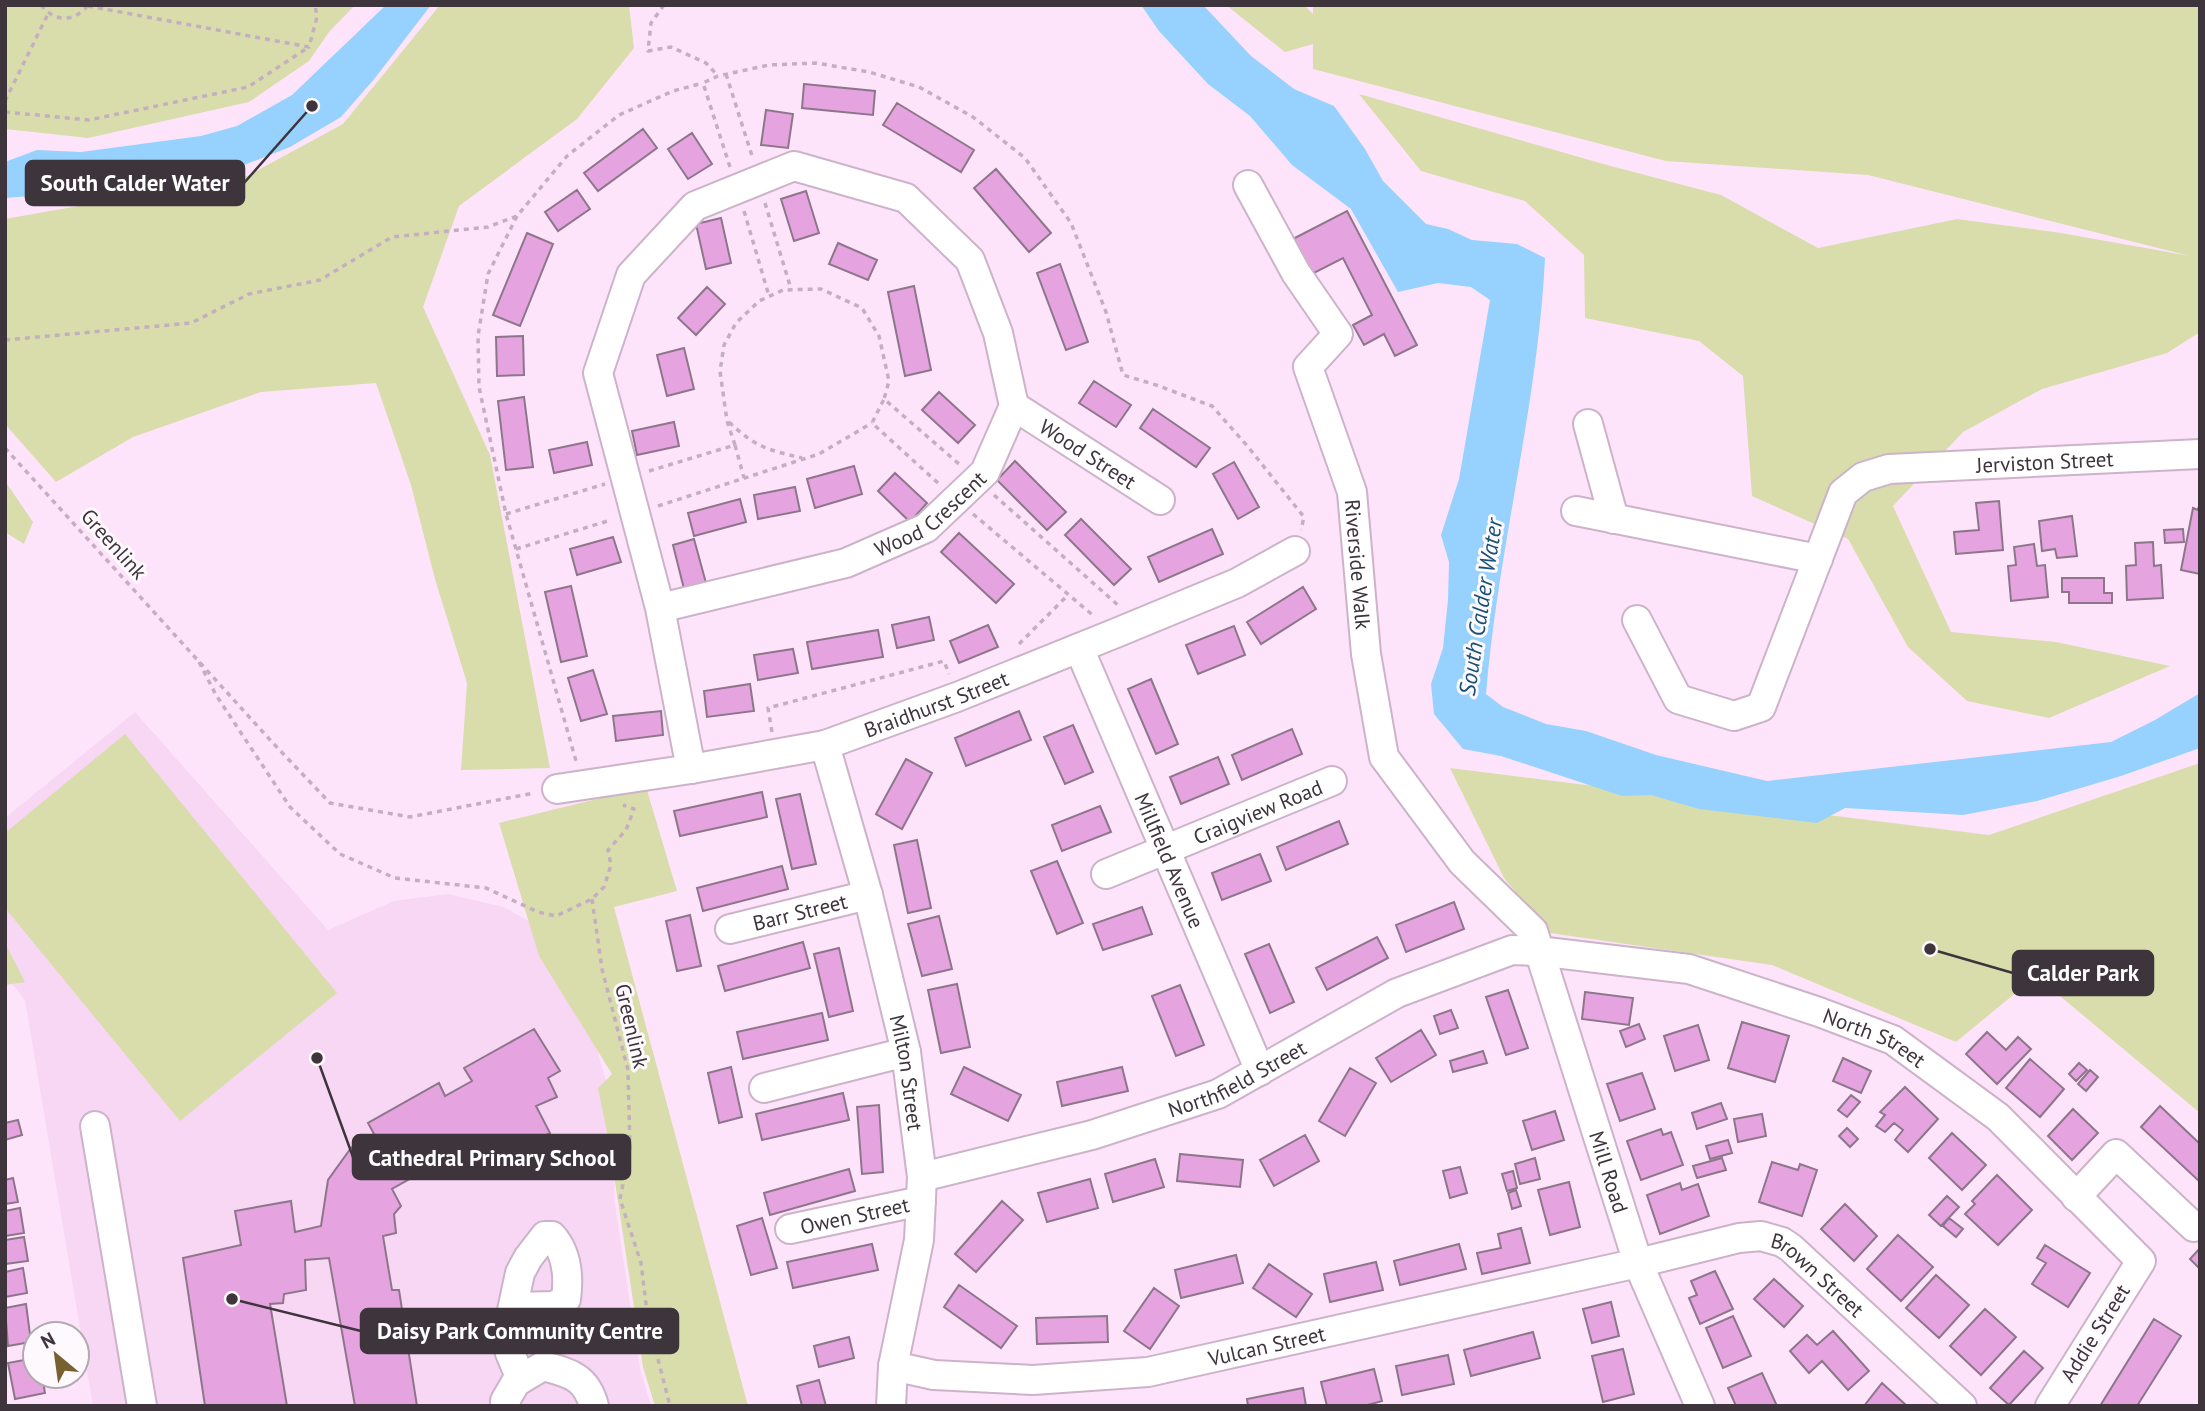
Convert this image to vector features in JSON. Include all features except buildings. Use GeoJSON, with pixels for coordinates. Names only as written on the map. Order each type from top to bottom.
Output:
{"type":"FeatureCollection","features":[{"type":"Feature","properties":{"kind":"street"},"geometry":{"type":"LineString","coordinates":[[691,769],[660,608],[598,373],[631,275],[695,206],[794,166],[906,198],[970,260],[998,333],[1014,406]]}},
{"type":"Feature","properties":{"kind":"street","name":"Riverside Walk"},"geometry":{"type":"LineString","coordinates":[[1248,185],[1297,273],[1338,334],[1308,367],[1352,492],[1366,654],[1384,757],[1462,862],[1536,941]]}},
{"type":"Feature","properties":{"kind":"street","name":"Wood Crescent"},"geometry":{"type":"LineString","coordinates":[[660,608],[846,563],[926,528],[985,472],[1014,406]]}},
{"type":"Feature","properties":{"kind":"street","name":"Wood Street"},"geometry":{"type":"LineString","coordinates":[[1014,406],[1160,500]]}},
{"type":"Feature","properties":{"kind":"street"},"geometry":{"type":"LineString","coordinates":[[1588,424],[1614,519]]}},
{"type":"Feature","properties":{"kind":"street","name":"Jerviston Street"},"geometry":{"type":"LineString","coordinates":[[1637,620],[1678,699],[1734,716],[1761,707],[1843,493],[1863,477],[1889,469],[2200,454]]}},
{"type":"Feature","properties":{"kind":"street"},"geometry":{"type":"LineString","coordinates":[[1576,512],[1818,559]]}},
{"type":"Feature","properties":{"kind":"street","name":"Braidhurst Street"},"geometry":{"type":"LineString","coordinates":[[569,787],[825,745],[1127,629],[1237,583],[1295,551]]}},
{"type":"Feature","properties":{"kind":"street","name":"Millfield Avenue"},"geometry":{"type":"LineString","coordinates":[[1079,648],[1260,1071]]}},
{"type":"Feature","properties":{"kind":"street","name":"Milton Street"},"geometry":{"type":"LineString","coordinates":[[825,745],[868,895],[906,1052],[922,1189],[919,1240],[892,1366],[891,1406]]}},
{"type":"Feature","properties":{"kind":"street","name":"Craigview Road"},"geometry":{"type":"LineString","coordinates":[[1106,874],[1332,781]]}},
{"type":"Feature","properties":{"kind":"street","name":"Barr Street"},"geometry":{"type":"LineString","coordinates":[[730,929],[868,895]]}},
{"type":"Feature","properties":{"kind":"street","name":"Northfield Street"},"geometry":{"type":"LineString","coordinates":[[922,1189],[1218,1094],[1397,993],[1536,941]]}},
{"type":"Feature","properties":{"kind":"street","name":"North Street"},"geometry":{"type":"LineString","coordinates":[[1536,941],[1689,969],[1819,1012],[1893,1040],[1998,1117],[2141,1261]]}},
{"type":"Feature","properties":{"kind":"street","name":"Mill Road"},"geometry":{"type":"LineString","coordinates":[[1536,941],[1638,1263],[1700,1406]]}},
{"type":"Feature","properties":{"kind":"street"},"geometry":{"type":"LineString","coordinates":[[764,1088],[906,1052]]}},
{"type":"Feature","properties":{"kind":"street"},"geometry":{"type":"LineString","coordinates":[[95,1126],[142,1406]]}},
{"type":"Feature","properties":{"kind":"street"},"geometry":{"type":"LineString","coordinates":[[2077,1197],[2116,1154],[2194,1227]]}},
{"type":"Feature","properties":{"kind":"street","name":"Owen Street"},"geometry":{"type":"LineString","coordinates":[[790,1230],[922,1189]]}},
{"type":"Feature","properties":{"kind":"street","name":"Brown Street"},"geometry":{"type":"LineString","coordinates":[[1638,1263],[1750,1236],[1782,1242],[1962,1406]]}},
{"type":"Feature","properties":{"kind":"street","name":"Addie Street"},"geometry":{"type":"LineString","coordinates":[[2050,1406],[2141,1261]]}},
{"type":"Feature","properties":{"kind":"street","name":"Vulcan Street"},"geometry":{"type":"LineString","coordinates":[[892,1366],[934,1375],[1033,1380],[1148,1372],[1638,1263]]}},
{"type":"Feature","properties":{"kind":"street"},"geometry":{"type":"LineString","coordinates":[[513,1307],[507,1334],[510,1353],[521,1379]]}},
{"type":"Feature","properties":{"kind":"street"},"geometry":{"type":"LineString","coordinates":[[506,1406],[505,1401],[516,1382],[543,1366],[573,1374],[590,1391],[594,1406]]}},
{"type":"Feature","properties":{"kind":"path"},"geometry":{"type":"LineString","coordinates":[[41,5],[48,14],[61,19],[70,19],[88,6],[309,47]]}},
{"type":"Feature","properties":{"kind":"path"},"geometry":{"type":"LineString","coordinates":[[5,112],[89,120],[248,86],[309,47],[317,17],[315,5]]}},
{"type":"Feature","properties":{"kind":"path"},"geometry":{"type":"LineString","coordinates":[[664,5],[652,23],[649,51],[671,47],[706,63],[718,76]]}},
{"type":"Feature","properties":{"kind":"path"},"geometry":{"type":"LineString","coordinates":[[5,101],[48,14]]}},
{"type":"Feature","properties":{"kind":"path"},"geometry":{"type":"LineString","coordinates":[[569,787],[479,387],[478,336],[488,274],[517,216],[568,156],[619,114],[673,91],[703,83]]}},
{"type":"Feature","properties":{"kind":"path"},"geometry":{"type":"LineString","coordinates":[[5,340],[191,323],[249,294],[320,279],[392,237],[488,227],[517,216]]}},
{"type":"Feature","properties":{"kind":"path"},"geometry":{"type":"LineString","coordinates":[[516,549],[818,454],[872,423],[884,399],[889,381],[879,336],[862,308],[821,289],[783,290],[759,301],[736,323],[724,345],[720,371],[727,421],[735,445]]}},
{"type":"Feature","properties":{"kind":"path"},"geometry":{"type":"LineString","coordinates":[[884,399],[977,480],[1127,629]]}},
{"type":"Feature","properties":{"kind":"path"},"geometry":{"type":"LineString","coordinates":[[727,421],[763,449],[805,458]]}},
{"type":"Feature","properties":{"kind":"path"},"geometry":{"type":"LineString","coordinates":[[872,423],[956,500],[1068,595],[1127,629]]}},
{"type":"Feature","properties":{"kind":"path","name":"Greenlink"},"geometry":{"type":"LineString","coordinates":[[5,448],[330,803],[410,817],[569,787]]}},
{"type":"Feature","properties":{"kind":"path"},"geometry":{"type":"LineString","coordinates":[[1012,651],[1068,595]]}},
{"type":"Feature","properties":{"kind":"path"},"geometry":{"type":"LineString","coordinates":[[775,755],[768,708],[944,661],[957,696]]}},
{"type":"Feature","properties":{"kind":"path","name":"Greenlink"},"geometry":{"type":"LineString","coordinates":[[199,662],[216,695],[290,807],[340,854],[395,878],[486,888],[538,912],[556,916],[592,899],[602,969],[628,1070],[631,1149],[620,1199],[641,1263],[648,1320],[670,1406]]}},
{"type":"Feature","properties":{"kind":"path"},"geometry":{"type":"LineString","coordinates":[[592,899],[604,887],[611,865],[608,850],[626,830],[634,809],[620,804]]}},
{"type":"Feature","properties":{"kind":"shaded area"},"geometry":{"type":"Polygon","coordinates":[[[135,712],[328,930],[394,901],[448,894],[504,907],[567,944],[616,1116],[614,1198],[640,1369],[651,1406],[93,1406],[90,1390],[91,1320],[79,1320],[25,1000],[5,975],[5,818],[135,712]]]}},
{"type":"Feature","properties":{"kind":"green space"},"geometry":{"type":"Polygon","coordinates":[[[5,5],[355,5],[329,32],[309,61],[249,102],[88,138],[5,129],[5,5]]]}},
{"type":"Feature","properties":{"kind":"green space"},"geometry":{"type":"Polygon","coordinates":[[[440,5],[629,5],[634,48],[577,119],[459,206],[423,307],[490,455],[550,768],[461,770],[467,683],[435,579],[411,485],[376,383],[261,392],[133,437],[56,482],[5,424],[5,219],[247,176],[343,124],[440,5]]]}},
{"type":"Feature","properties":{"kind":"green space"},"geometry":{"type":"Polygon","coordinates":[[[1226,5],[1304,5],[1313,14],[1313,5],[2200,5],[2200,332],[2167,353],[2042,389],[1963,432],[1893,506],[1951,632],[2056,642],[2170,666],[2049,718],[1967,701],[1908,647],[1848,539],[1752,496],[1743,376],[1699,341],[1585,318],[1584,255],[1525,201],[1421,171],[1359,94],[1721,195],[1818,248],[1957,219],[2061,233],[2190,256],[1868,175],[1666,161],[1313,69],[1313,44],[1285,52],[1226,5]]]}},
{"type":"Feature","properties":{"kind":"green space"},"geometry":{"type":"Polygon","coordinates":[[[5,481],[33,522],[24,544],[5,532],[5,481]]]}},
{"type":"Feature","properties":{"kind":"green space"},"geometry":{"type":"Polygon","coordinates":[[[125,734],[337,993],[180,1121],[5,908],[5,833],[125,734]]]}},
{"type":"Feature","properties":{"kind":"green space"},"geometry":{"type":"Polygon","coordinates":[[[2200,763],[2200,1113],[2036,976],[1956,1042],[1772,965],[1550,933],[1504,878],[1450,768],[1989,835],[2200,763]]]}},
{"type":"Feature","properties":{"kind":"green space"},"geometry":{"type":"Polygon","coordinates":[[[646,787],[677,891],[614,907],[748,1406],[655,1406],[643,1367],[609,1142],[598,1088],[612,1074],[539,956],[499,823],[646,787]]]}},
{"type":"Feature","properties":{"kind":"green space"},"geometry":{"type":"Polygon","coordinates":[[[5,943],[25,982],[5,985],[5,943]]]}},
{"type":"Feature","properties":{"kind":"water"},"geometry":{"type":"Polygon","coordinates":[[[386,5],[431,5],[341,117],[290,147],[234,169],[112,190],[5,198],[5,162],[37,150],[81,152],[201,136],[237,126],[292,95],[386,5]]]}},
{"type":"Feature","properties":{"kind":"water","name":"South Calder Water"},"geometry":{"type":"Polygon","coordinates":[[[1141,5],[1203,5],[1251,56],[1294,89],[1334,106],[1365,149],[1383,181],[1426,224],[1448,229],[1472,240],[1517,244],[1545,258],[1535,368],[1499,585],[1486,694],[1503,707],[1546,724],[1586,731],[1656,755],[1767,781],[2111,742],[2200,693],[2200,748],[2121,776],[2037,801],[1963,815],[1845,808],[1817,823],[1699,809],[1651,795],[1622,796],[1501,756],[1463,749],[1434,714],[1431,684],[1443,648],[1448,600],[1449,562],[1441,535],[1459,479],[1490,300],[1471,287],[1438,283],[1398,292],[1351,209],[1292,165],[1250,116],[1208,84],[1159,31],[1141,5]]]}},
{"type":"Feature","properties":{"kind":"place","name":"South Calder Water"},"geometry":{"type":"Point","coordinates":[312,106]}},
{"type":"Feature","properties":{"kind":"place","name":"Calder Park"},"geometry":{"type":"Point","coordinates":[1930,949]}},
{"type":"Feature","properties":{"kind":"place","name":"Cathedral Primary School"},"geometry":{"type":"Point","coordinates":[317,1058]}},
{"type":"Feature","properties":{"kind":"place","name":"Daisy Park Community Centre"},"geometry":{"type":"Point","coordinates":[232,1299]}}]}
